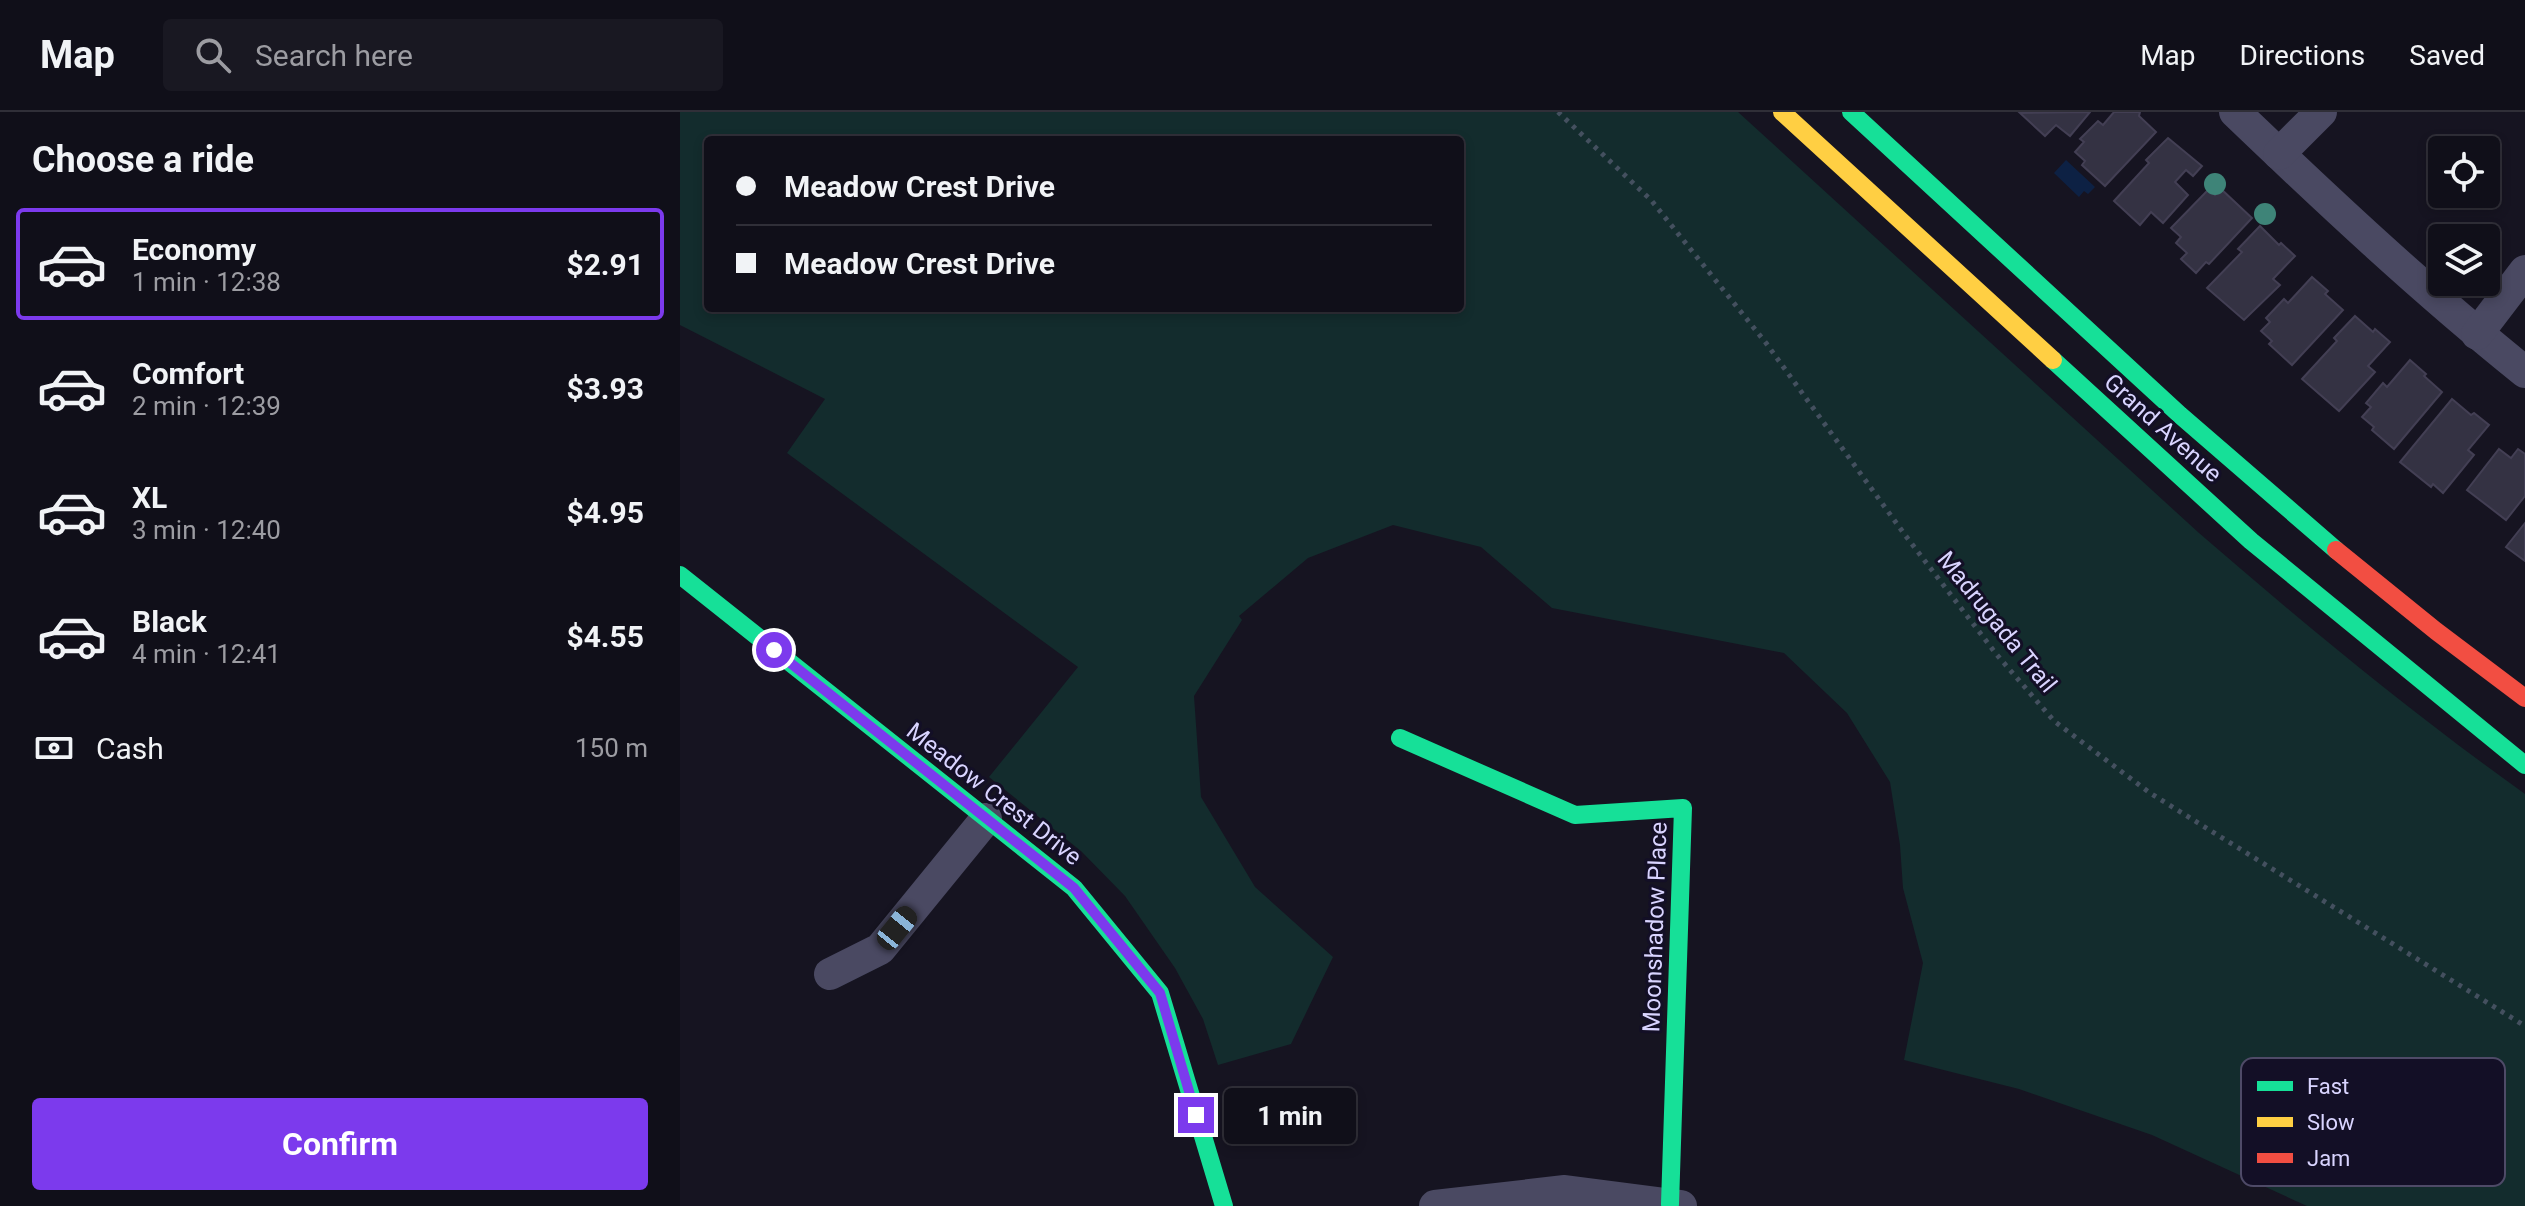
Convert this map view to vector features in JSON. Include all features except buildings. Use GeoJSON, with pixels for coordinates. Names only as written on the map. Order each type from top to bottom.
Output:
{"type":"FeatureCollection","features":[{"type":"Feature","properties":{"kind":"main road","name":"Grand Avenue"},"geometry":{"type":"LineString","coordinates":[[1782,112],[2251,541],[2525,765]]}},
{"type":"Feature","properties":{"kind":"main road","name":"Grand Avenue"},"geometry":{"type":"LineString","coordinates":[[1851,112],[2250,476],[2446,641],[2525,698]]}},
{"type":"Feature","properties":{"kind":"main road","name":"Meadow Crest Drive"},"geometry":{"type":"LineString","coordinates":[[680,575],[1074,888],[1160,993],[1224,1206]]}},
{"type":"Feature","properties":{"kind":"main road","name":"Moonshadow Place"},"geometry":{"type":"LineString","coordinates":[[1400,738],[1575,815],[1683,808],[1676,1205]]}},
{"type":"Feature","properties":{"kind":"street"},"geometry":{"type":"LineString","coordinates":[[2235,112],[2477,334],[2525,372]]}},
{"type":"Feature","properties":{"kind":"street"},"geometry":{"type":"LineString","coordinates":[[2279,154],[2321,112]]}},
{"type":"Feature","properties":{"kind":"street"},"geometry":{"type":"LineString","coordinates":[[2477,334],[2525,271]]}},
{"type":"Feature","properties":{"kind":"street"},"geometry":{"type":"LineString","coordinates":[[830,974],[880,949],[986,819]]}},
{"type":"Feature","properties":{"kind":"street"},"geometry":{"type":"LineString","coordinates":[[1435,1206],[1565,1191],[1676,1205]]}},
{"type":"Feature","properties":{"kind":"path","name":"Madrugada Trail"},"geometry":{"type":"LineString","coordinates":[[1558,112],[1651,200],[1766,343],[1905,535],[1988,643],[2054,721],[2150,793],[2525,1026]]}},
{"type":"Feature","properties":{"kind":"green space"},"geometry":{"type":"Polygon","coordinates":[[[680,112],[1738,112],[2199,533],[2359,667],[2525,794],[2525,1206],[2307,1206],[2263,1186],[2505,1186],[2505,1058],[2241,1058],[2241,1176],[2152,1135],[2019,1089],[1904,1060],[1923,963],[1903,888],[1890,782],[1847,713],[1784,653],[1552,608],[1481,547],[1393,525],[1308,558],[1239,616],[1242,620],[1194,696],[1201,797],[1255,887],[1333,957],[1291,1044],[1218,1065],[1203,1019],[1175,968],[1125,896],[1081,851],[989,777],[1078,667],[787,453],[825,399],[680,325],[680,112]]]}},
{"type":"Feature","properties":{"kind":"water"},"geometry":{"type":"Polygon","coordinates":[[[2066,160],[2095,187],[2088,194],[2084,191],[2079,197],[2054,173],[2066,160]]]}},
{"type":"Feature","properties":{"kind":"traffic: fast"},"geometry":{"type":"LineString","coordinates":[[1851,112],[2180,415],[2336,550]]}},
{"type":"Feature","properties":{"kind":"traffic: fast"},"geometry":{"type":"LineString","coordinates":[[2053,360],[2251,541],[2525,765]]}},
{"type":"Feature","properties":{"kind":"traffic: fast"},"geometry":{"type":"LineString","coordinates":[[680,575],[1074,888],[1160,993],[1224,1206]]}},
{"type":"Feature","properties":{"kind":"traffic: fast"},"geometry":{"type":"LineString","coordinates":[[1400,738],[1575,815],[1683,808],[1670,1204]]}},
{"type":"Feature","properties":{"kind":"traffic: slow"},"geometry":{"type":"LineString","coordinates":[[1782,112],[2053,360]]}},
{"type":"Feature","properties":{"kind":"traffic: jam"},"geometry":{"type":"LineString","coordinates":[[2336,550],[2525,698]]}},
{"type":"Feature","properties":{"kind":"route"},"geometry":{"type":"LineString","coordinates":[[774,650],[1074,888],[1160,993],[1196,1115]]}}]}
